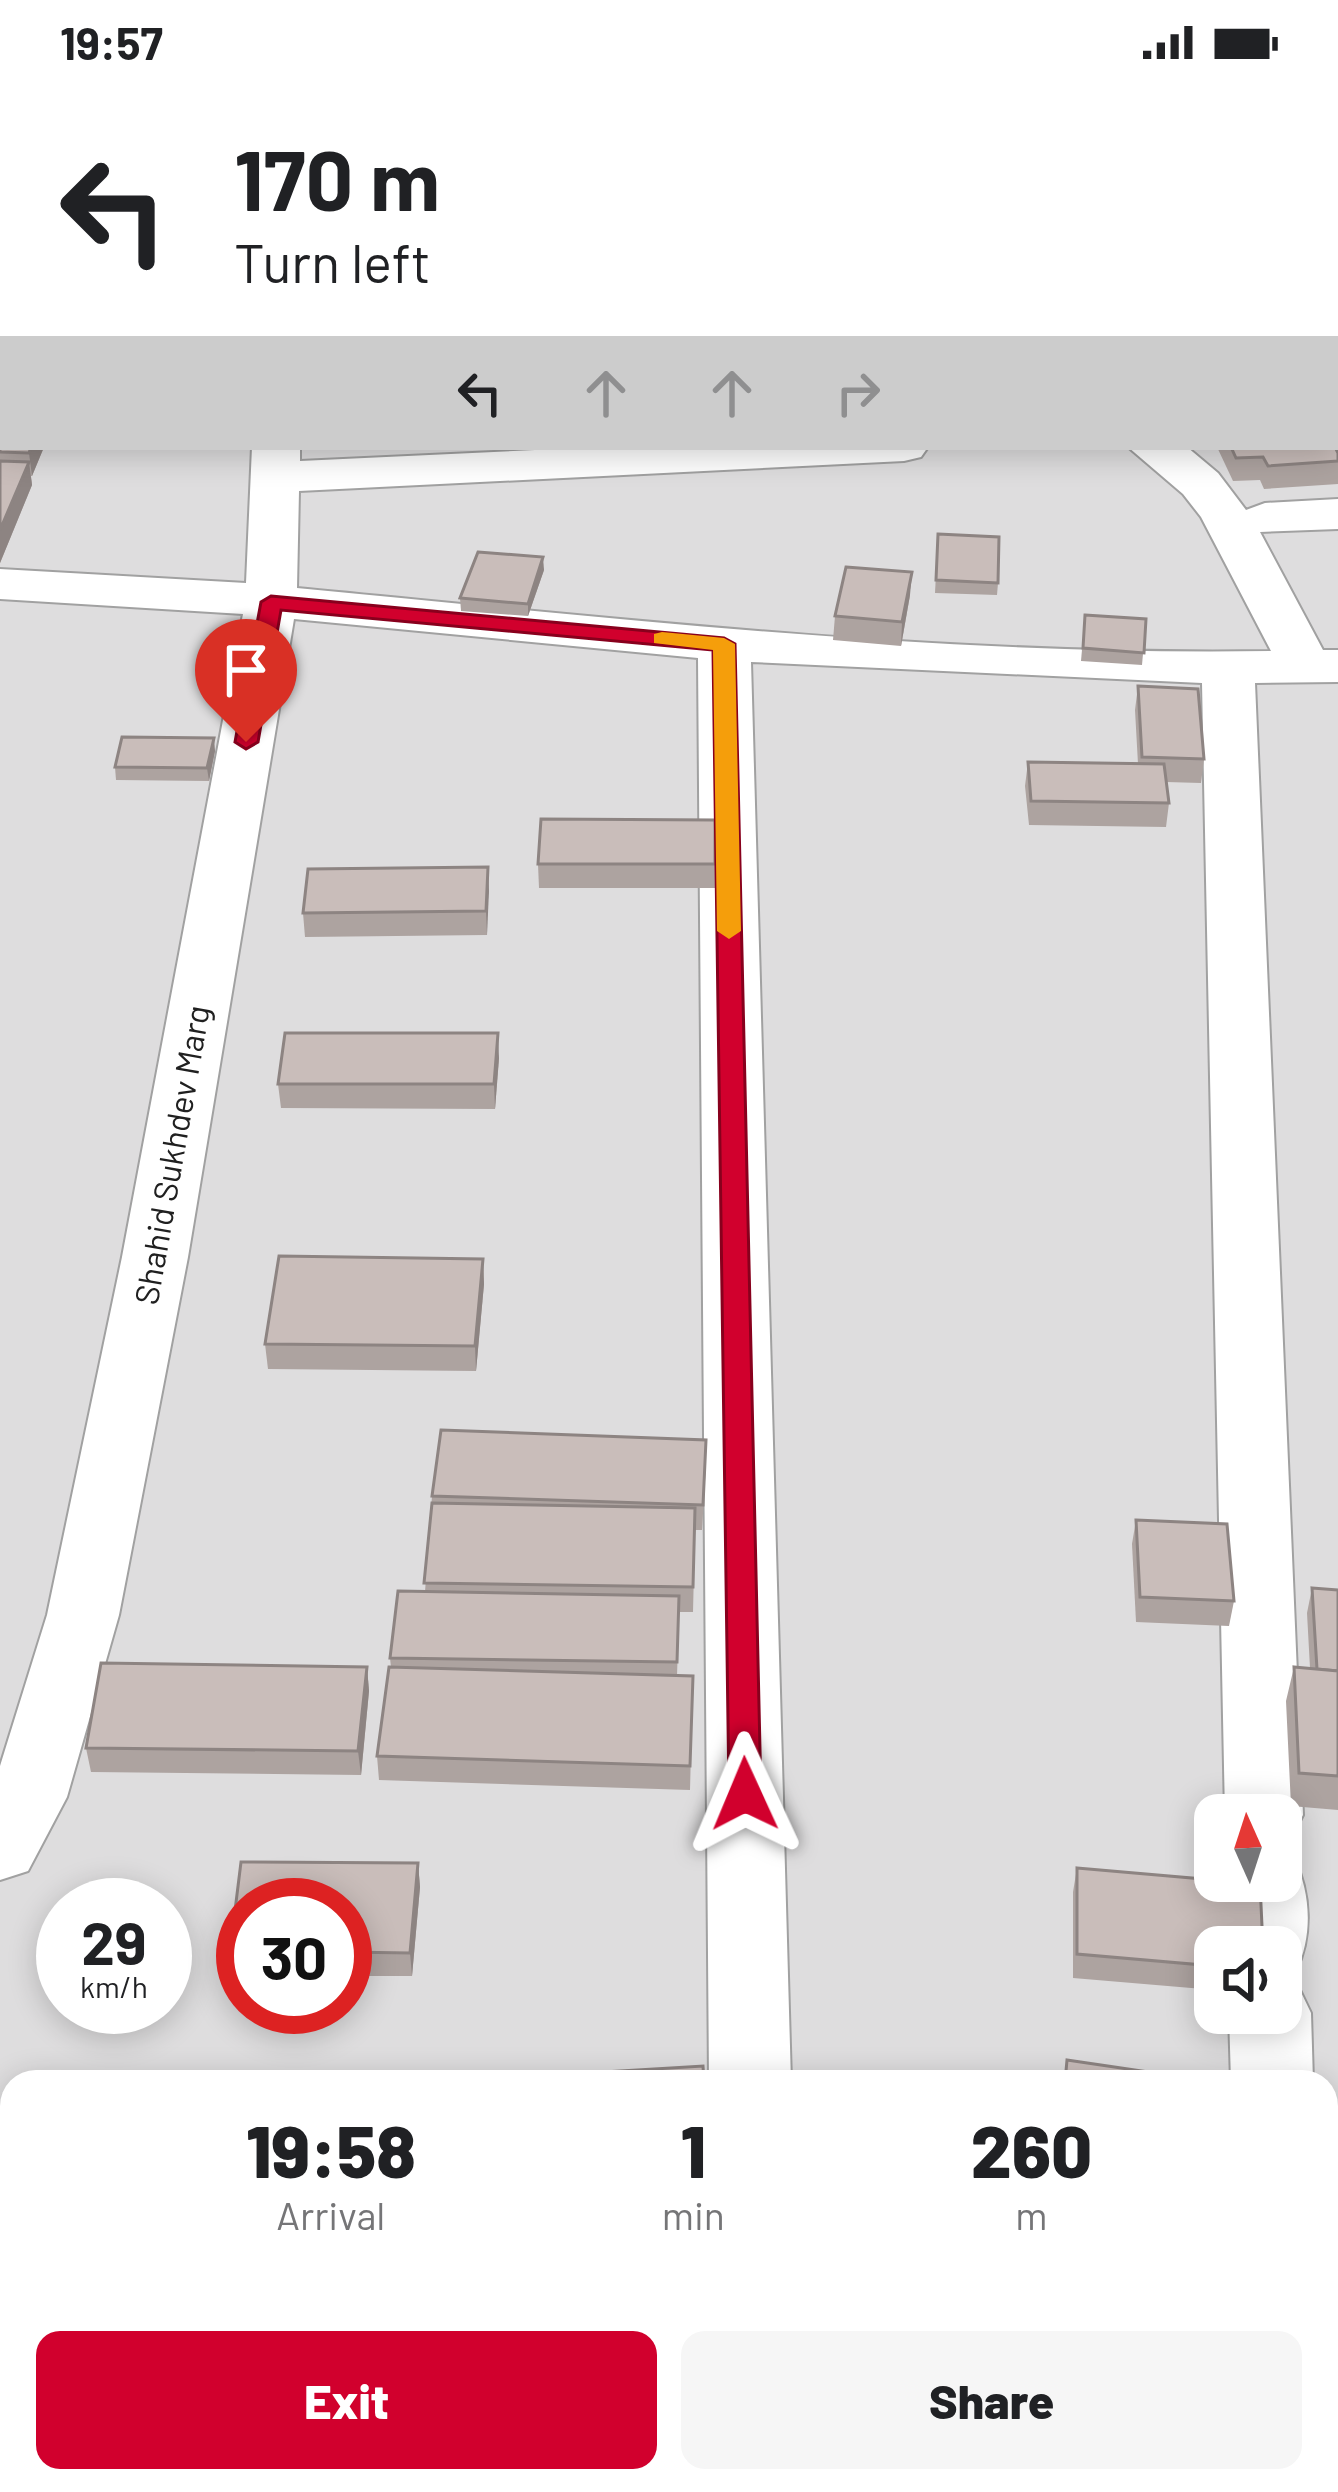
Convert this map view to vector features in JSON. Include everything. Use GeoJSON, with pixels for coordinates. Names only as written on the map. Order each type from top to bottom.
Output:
{"type":"FeatureCollection","features":[{"type":"Feature","properties":{"kind":"street"},"geometry":{"type":"LineString","coordinates":[[277,462],[779,450]]}},
{"type":"Feature","properties":{"kind":"street"},"geometry":{"type":"LineString","coordinates":[[1156,450],[1190,474],[1228,521],[1322,667]]}},
{"type":"Feature","properties":{"kind":"street","name":"Shahid Sukhdev Marg"},"geometry":{"type":"LineString","coordinates":[[0,1848],[29,1797],[83,1615],[155,1257],[271,602],[277,462]]}},
{"type":"Feature","properties":{"kind":"street"},"geometry":{"type":"LineString","coordinates":[[1265,518],[1338,514]]}},
{"type":"Feature","properties":{"kind":"street"},"geometry":{"type":"LineString","coordinates":[[0,584],[271,602],[724,644],[1228,670],[1322,667]]}},
{"type":"Feature","properties":{"kind":"street"},"geometry":{"type":"LineString","coordinates":[[724,644],[750,2070]]}},
{"type":"Feature","properties":{"kind":"street"},"geometry":{"type":"LineString","coordinates":[[1228,670],[1263,1794]]}},
{"type":"Feature","properties":{"kind":"street"},"geometry":{"type":"LineString","coordinates":[[1271,2034],[1272,2070]]}},
{"type":"Feature","properties":{"kind":"shaded area"},"geometry":{"type":"Polygon","coordinates":[[[0,450],[1338,450],[1338,2070],[0,2070],[0,450]]]}},
{"type":"Feature","properties":{"kind":"building"},"geometry":{"type":"Polygon","coordinates":[[[1232,450],[1338,453],[1338,461],[1268,466],[1263,457],[1236,458],[1232,450]]]}},
{"type":"Feature","properties":{"kind":"building"},"geometry":{"type":"Polygon","coordinates":[[[0,461],[29,462],[0,530],[0,461]]]}},
{"type":"Feature","properties":{"kind":"building"},"geometry":{"type":"Polygon","coordinates":[[[938,534],[999,537],[998,583],[936,580],[938,534]]]}},
{"type":"Feature","properties":{"kind":"building"},"geometry":{"type":"Polygon","coordinates":[[[478,552],[543,557],[528,604],[460,598],[478,552]]]}},
{"type":"Feature","properties":{"kind":"building"},"geometry":{"type":"Polygon","coordinates":[[[846,567],[912,572],[902,622],[835,616],[846,567]]]}},
{"type":"Feature","properties":{"kind":"building"},"geometry":{"type":"Polygon","coordinates":[[[1085,615],[1146,619],[1144,653],[1083,648],[1085,615]]]}},
{"type":"Feature","properties":{"kind":"building"},"geometry":{"type":"Polygon","coordinates":[[[1138,686],[1198,689],[1204,759],[1142,757],[1138,686]]]}},
{"type":"Feature","properties":{"kind":"building"},"geometry":{"type":"Polygon","coordinates":[[[122,737],[214,738],[207,768],[115,767],[122,737]]]}},
{"type":"Feature","properties":{"kind":"building"},"geometry":{"type":"Polygon","coordinates":[[[1028,762],[1164,764],[1169,803],[1031,801],[1028,762]]]}},
{"type":"Feature","properties":{"kind":"building"},"geometry":{"type":"Polygon","coordinates":[[[541,819],[715,820],[715,864],[538,864],[541,819]]]}},
{"type":"Feature","properties":{"kind":"building"},"geometry":{"type":"Polygon","coordinates":[[[488,867],[486,911],[303,913],[308,869],[488,867]]]}},
{"type":"Feature","properties":{"kind":"building"},"geometry":{"type":"Polygon","coordinates":[[[285,1033],[498,1033],[494,1084],[278,1084],[285,1033]]]}},
{"type":"Feature","properties":{"kind":"building"},"geometry":{"type":"Polygon","coordinates":[[[279,1256],[483,1259],[475,1346],[265,1344],[279,1256]]]}},
{"type":"Feature","properties":{"kind":"building"},"geometry":{"type":"Polygon","coordinates":[[[441,1430],[706,1440],[703,1505],[432,1496],[441,1430]]]}},
{"type":"Feature","properties":{"kind":"building"},"geometry":{"type":"Polygon","coordinates":[[[432,1503],[695,1508],[693,1587],[424,1583],[432,1503]]]}},
{"type":"Feature","properties":{"kind":"building"},"geometry":{"type":"Polygon","coordinates":[[[1136,1520],[1227,1524],[1234,1601],[1140,1597],[1136,1520]]]}},
{"type":"Feature","properties":{"kind":"building"},"geometry":{"type":"Polygon","coordinates":[[[1312,1588],[1338,1590],[1338,1671],[1317,1669],[1312,1588]]]}},
{"type":"Feature","properties":{"kind":"building"},"geometry":{"type":"Polygon","coordinates":[[[398,1591],[679,1596],[677,1662],[390,1658],[398,1591]]]}},
{"type":"Feature","properties":{"kind":"building"},"geometry":{"type":"Polygon","coordinates":[[[101,1663],[367,1667],[358,1751],[86,1748],[101,1663]]]}},
{"type":"Feature","properties":{"kind":"building"},"geometry":{"type":"Polygon","coordinates":[[[389,1667],[693,1676],[690,1766],[377,1756],[389,1667]]]}},
{"type":"Feature","properties":{"kind":"building"},"geometry":{"type":"Polygon","coordinates":[[[1294,1667],[1338,1671],[1338,1776],[1299,1773],[1294,1667]]]}},
{"type":"Feature","properties":{"kind":"building"},"geometry":{"type":"Polygon","coordinates":[[[241,1862],[418,1863],[410,1953],[372,1952],[372,1878],[239,1878],[241,1862]]]}},
{"type":"Feature","properties":{"kind":"building"},"geometry":{"type":"Polygon","coordinates":[[[1077,1868],[1194,1878],[1194,1902],[1261,1902],[1262,1926],[1194,1926],[1194,1964],[1077,1954],[1077,1868]]]}},
{"type":"Feature","properties":{"kind":"building"},"geometry":{"type":"Polygon","coordinates":[[[1067,2060],[1135,2070],[1066,2070],[1067,2060]]]}},
{"type":"Feature","properties":{"kind":"building"},"geometry":{"type":"Polygon","coordinates":[[[703,2066],[703,2070],[638,2070],[703,2066]]]}},
{"type":"Feature","properties":{"kind":"slow traffic"},"geometry":{"type":"LineString","coordinates":[[662,638],[724,644],[729,931]]}},
{"type":"Feature","properties":{"kind":"route"},"geometry":{"type":"LineString","coordinates":[[246,742],[271,602],[724,644],[745,1794]]}}]}
